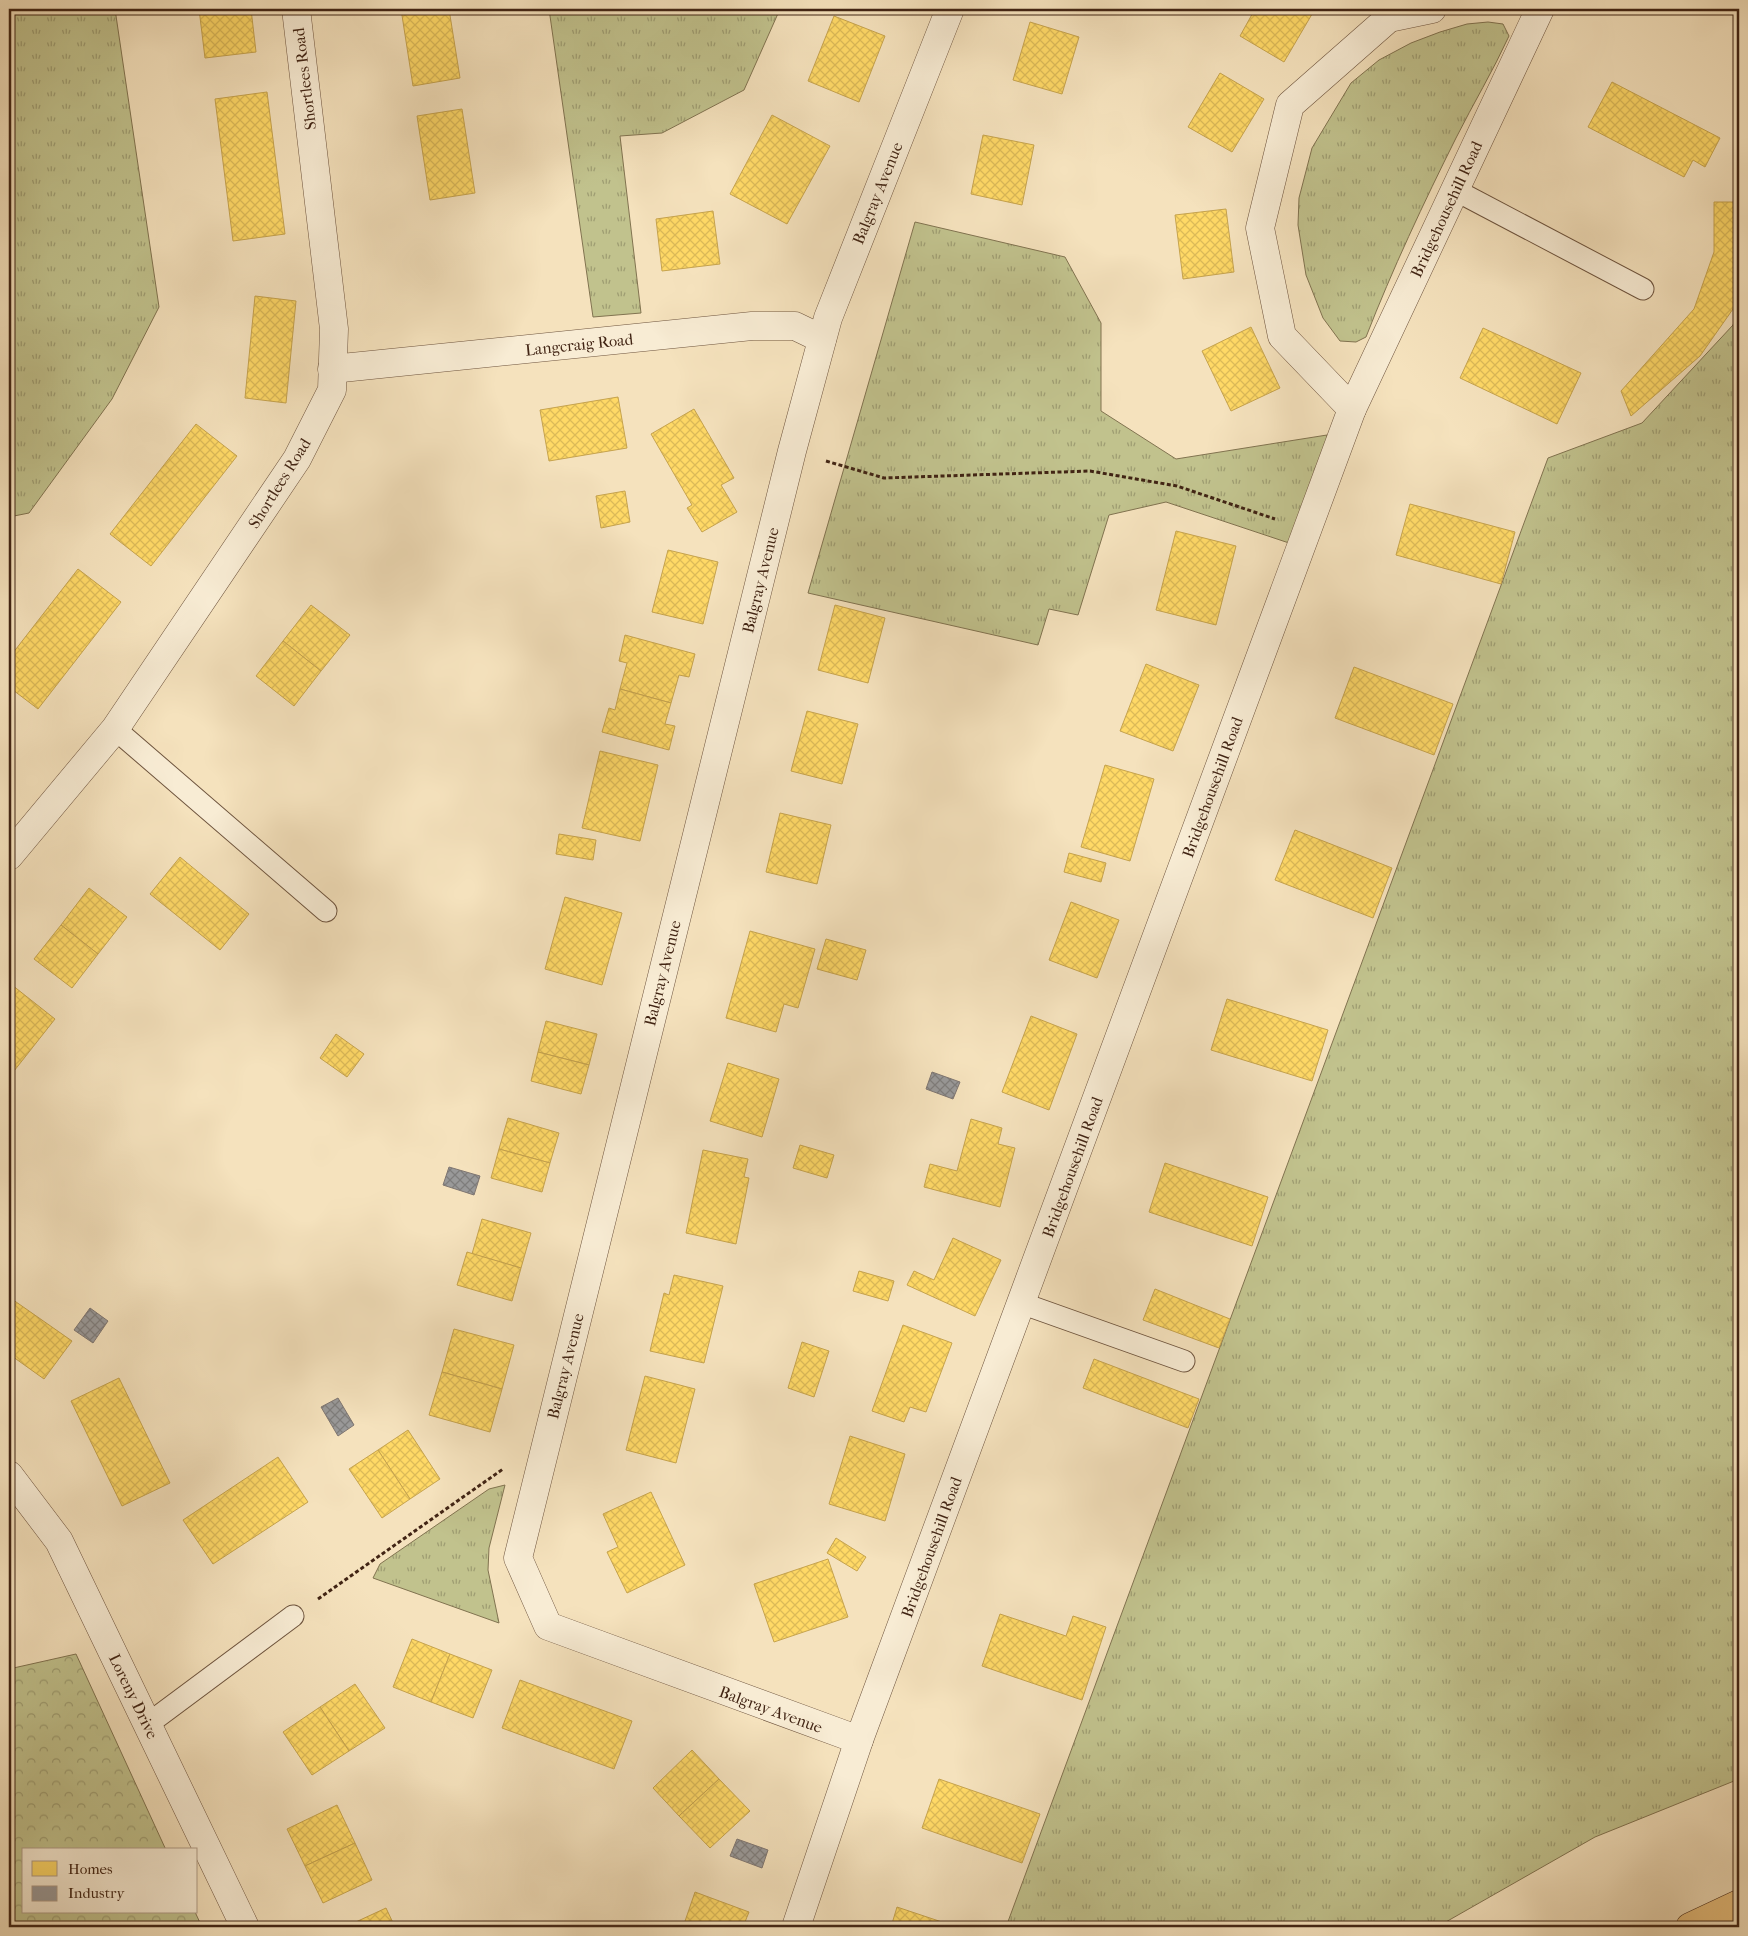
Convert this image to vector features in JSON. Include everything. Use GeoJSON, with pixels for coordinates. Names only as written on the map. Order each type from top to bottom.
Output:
{"type":"FeatureCollection","features":[{"type":"Feature","properties":{"kind":"highway"},"geometry":{"type":"LineString","coordinates":[[1690,1927],[1739,1904]]}},
{"type":"Feature","properties":{"kind":"street","name":"Shortlees Road"},"geometry":{"type":"LineString","coordinates":[[9,856],[115,729],[297,459],[332,390],[334,329],[296,9]]}},
{"type":"Feature","properties":{"kind":"street","name":"Balgray Avenue"},"geometry":{"type":"LineString","coordinates":[[859,1740],[548,1626],[518,1558],[792,451],[822,339],[828,318],[950,9]]}},
{"type":"Feature","properties":{"kind":"street"},"geometry":{"type":"LineString","coordinates":[[1352,409],[1282,336],[1260,228],[1290,105],[1389,18],[1432,9]]}},
{"type":"Feature","properties":{"kind":"street","name":"Bridgehousehill Road"},"geometry":{"type":"LineString","coordinates":[[796,1927],[859,1740],[1352,409],[1540,9]]}},
{"type":"Feature","properties":{"kind":"street","name":"Langcraig Road"},"geometry":{"type":"LineString","coordinates":[[332,369],[752,326],[795,326],[822,339]]}},
{"type":"Feature","properties":{"kind":"street","name":"Loreny Drive"},"geometry":{"type":"LineString","coordinates":[[9,1475],[58,1541],[245,1927]]}},
{"type":"Feature","properties":{"kind":"lane"},"geometry":{"type":"LineString","coordinates":[[1454,190],[1644,288]]}},
{"type":"Feature","properties":{"kind":"lane"},"geometry":{"type":"LineString","coordinates":[[115,729],[326,911]]}},
{"type":"Feature","properties":{"kind":"lane"},"geometry":{"type":"LineString","coordinates":[[1021,1303],[1184,1361]]}},
{"type":"Feature","properties":{"kind":"lane"},"geometry":{"type":"LineString","coordinates":[[148,1724],[293,1616]]}},
{"type":"Feature","properties":{"kind":"path"},"geometry":{"type":"LineString","coordinates":[[792,451],[884,478],[1090,471],[1177,486],[1307,530]]}},
{"type":"Feature","properties":{"kind":"path"},"geometry":{"type":"LineString","coordinates":[[293,1616],[548,1437]]}},
{"type":"Feature","properties":{"kind":"green space"},"geometry":{"type":"Polygon","coordinates":[[[9,9],[115,9],[159,307],[112,399],[29,513],[9,517],[9,9]]]}},
{"type":"Feature","properties":{"kind":"green space"},"geometry":{"type":"Polygon","coordinates":[[[549,9],[780,9],[744,90],[662,133],[620,136],[641,313],[593,317],[549,9]]]}},
{"type":"Feature","properties":{"kind":"green space"},"geometry":{"type":"Polygon","coordinates":[[[1488,22],[1503,24],[1509,36],[1420,211],[1366,337],[1356,342],[1340,341],[1323,318],[1306,275],[1298,225],[1299,198],[1312,148],[1351,83],[1379,60],[1411,43],[1440,32],[1467,24],[1488,22]]]}},
{"type":"Feature","properties":{"kind":"green space"},"geometry":{"type":"Polygon","coordinates":[[[915,222],[1065,257],[1101,323],[1101,411],[1176,459],[1327,435],[1327,455],[1292,544],[1166,502],[1109,515],[1078,615],[1049,609],[1038,645],[808,593],[915,222]]]}},
{"type":"Feature","properties":{"kind":"green space"},"geometry":{"type":"Polygon","coordinates":[[[1739,306],[1739,1779],[1595,1837],[1437,1927],[1006,1927],[1548,458],[1642,423],[1733,325],[1739,306]]]}},
{"type":"Feature","properties":{"kind":"green space"},"geometry":{"type":"Polygon","coordinates":[[[505,1485],[489,1548],[488,1570],[499,1623],[373,1578],[380,1564],[489,1489],[505,1485]]]}},
{"type":"Feature","properties":{"kind":"green space"},"geometry":{"type":"Polygon","coordinates":[[[76,1654],[165,1848],[22,1848],[22,1914],[196,1914],[202,1927],[11,1927],[9,1923],[9,1669],[76,1654]]]}},
{"type":"Feature","properties":{"kind":"building: Homes"},"geometry":{"type":"Polygon","coordinates":[[[199,9],[251,9],[256,52],[205,58],[199,9]]]}},
{"type":"Feature","properties":{"kind":"building: Homes"},"geometry":{"type":"Polygon","coordinates":[[[401,9],[449,9],[460,78],[413,86],[401,9]]]}},
{"type":"Feature","properties":{"kind":"building: Homes"},"geometry":{"type":"Polygon","coordinates":[[[1084,9],[1098,9],[1095,14],[1084,9]]]}},
{"type":"Feature","properties":{"kind":"building: Homes"},"geometry":{"type":"Polygon","coordinates":[[[1255,9],[1315,9],[1284,62],[1240,36],[1255,9]]]}},
{"type":"Feature","properties":{"kind":"building: Homes"},"geometry":{"type":"Polygon","coordinates":[[[834,16],[885,36],[859,102],[808,81],[834,16]]]}},
{"type":"Feature","properties":{"kind":"building: Homes"},"geometry":{"type":"Polygon","coordinates":[[[1030,22],[1079,37],[1062,94],[1013,80],[1030,22]]]}},
{"type":"Feature","properties":{"kind":"building: Homes"},"geometry":{"type":"Polygon","coordinates":[[[1220,73],[1264,99],[1232,152],[1188,127],[1220,73]]]}},
{"type":"Feature","properties":{"kind":"building: Homes"},"geometry":{"type":"Polygon","coordinates":[[[1612,82],[1720,138],[1705,167],[1693,160],[1684,177],[1588,127],[1612,82]]]}},
{"type":"Feature","properties":{"kind":"building: Homes"},"geometry":{"type":"Polygon","coordinates":[[[267,92],[285,234],[233,241],[215,99],[267,92]]]}},
{"type":"Feature","properties":{"kind":"building: Homes"},"geometry":{"type":"Polygon","coordinates":[[[462,109],[475,193],[430,200],[417,116],[462,109]]]}},
{"type":"Feature","properties":{"kind":"building: Homes"},"geometry":{"type":"Polygon","coordinates":[[[772,115],[830,146],[787,224],[730,194],[772,115]]]}},
{"type":"Feature","properties":{"kind":"building: Homes"},"geometry":{"type":"Polygon","coordinates":[[[983,135],[1034,145],[1022,205],[971,194],[983,135]]]}},
{"type":"Feature","properties":{"kind":"building: Homes"},"geometry":{"type":"Polygon","coordinates":[[[1714,202],[1739,202],[1739,291],[1733,309],[1700,356],[1631,416],[1621,391],[1694,309],[1714,252],[1714,202]]]}},
{"type":"Feature","properties":{"kind":"building: Homes"},"geometry":{"type":"Polygon","coordinates":[[[1226,209],[1234,272],[1183,279],[1175,215],[1226,209]]]}},
{"type":"Feature","properties":{"kind":"building: Homes"},"geometry":{"type":"Polygon","coordinates":[[[713,211],[720,264],[662,271],[656,219],[713,211]]]}},
{"type":"Feature","properties":{"kind":"building: Homes"},"geometry":{"type":"Polygon","coordinates":[[[255,296],[296,301],[286,403],[245,398],[255,296]]]}},
{"type":"Feature","properties":{"kind":"building: Homes"},"geometry":{"type":"Polygon","coordinates":[[[1251,327],[1280,388],[1231,411],[1202,351],[1251,327]]]}},
{"type":"Feature","properties":{"kind":"building: Homes"},"geometry":{"type":"Polygon","coordinates":[[[1483,328],[1581,373],[1557,424],[1460,378],[1483,328]]]}},
{"type":"Feature","properties":{"kind":"building: Homes"},"geometry":{"type":"Polygon","coordinates":[[[618,397],[627,448],[549,461],[540,410],[618,397]]]}},
{"type":"Feature","properties":{"kind":"building: Homes"},"geometry":{"type":"Polygon","coordinates":[[[694,409],[734,478],[721,485],[737,512],[702,532],[687,508],[692,505],[651,434],[694,409]]]}},
{"type":"Feature","properties":{"kind":"building: Homes"},"geometry":{"type":"Polygon","coordinates":[[[196,424],[237,456],[151,566],[110,534],[196,424]]]}},
{"type":"Feature","properties":{"kind":"building: Homes"},"geometry":{"type":"Polygon","coordinates":[[[625,491],[630,522],[601,528],[596,496],[625,491]]]}},
{"type":"Feature","properties":{"kind":"building: Homes"},"geometry":{"type":"Polygon","coordinates":[[[1410,504],[1515,532],[1501,584],[1396,555],[1410,504]]]}},
{"type":"Feature","properties":{"kind":"building: Homes"},"geometry":{"type":"Polygon","coordinates":[[[1176,531],[1236,546],[1216,625],[1156,610],[1176,531]]]}},
{"type":"Feature","properties":{"kind":"building: Homes"},"geometry":{"type":"Polygon","coordinates":[[[668,550],[718,562],[703,624],[652,612],[668,550]]]}},
{"type":"Feature","properties":{"kind":"building: Homes"},"geometry":{"type":"Polygon","coordinates":[[[78,569],[121,602],[38,709],[9,687],[9,658],[78,569]]]}},
{"type":"Feature","properties":{"kind":"building: Homes"},"geometry":{"type":"Polygon","coordinates":[[[311,605],[350,635],[321,671],[283,641],[311,605]]]}},
{"type":"Feature","properties":{"kind":"building: Homes"},"geometry":{"type":"Polygon","coordinates":[[[835,605],[885,618],[868,683],[818,670],[835,605]]]}},
{"type":"Feature","properties":{"kind":"building: Homes"},"geometry":{"type":"Polygon","coordinates":[[[625,635],[695,654],[689,677],[679,675],[671,703],[620,689],[627,663],[619,661],[625,635]]]}},
{"type":"Feature","properties":{"kind":"building: Homes"},"geometry":{"type":"Polygon","coordinates":[[[283,641],[321,671],[294,706],[256,676],[283,641]]]}},
{"type":"Feature","properties":{"kind":"building: Homes"},"geometry":{"type":"Polygon","coordinates":[[[1146,664],[1199,685],[1173,751],[1120,731],[1146,664]]]}},
{"type":"Feature","properties":{"kind":"building: Homes"},"geometry":{"type":"Polygon","coordinates":[[[1354,667],[1453,704],[1434,755],[1335,718],[1354,667]]]}},
{"type":"Feature","properties":{"kind":"building: Homes"},"geometry":{"type":"Polygon","coordinates":[[[620,689],[671,703],[665,724],[675,726],[669,750],[602,732],[609,708],[615,710],[620,689]]]}},
{"type":"Feature","properties":{"kind":"building: Homes"},"geometry":{"type":"Polygon","coordinates":[[[807,711],[858,724],[842,784],[791,771],[807,711]]]}},
{"type":"Feature","properties":{"kind":"building: Homes"},"geometry":{"type":"Polygon","coordinates":[[[600,751],[658,765],[640,841],[582,828],[600,751]]]}},
{"type":"Feature","properties":{"kind":"building: Homes"},"geometry":{"type":"Polygon","coordinates":[[[1105,765],[1154,779],[1130,861],[1081,847],[1105,765]]]}},
{"type":"Feature","properties":{"kind":"building: Homes"},"geometry":{"type":"Polygon","coordinates":[[[780,813],[831,825],[817,884],[766,872],[780,813]]]}},
{"type":"Feature","properties":{"kind":"building: Homes"},"geometry":{"type":"Polygon","coordinates":[[[1295,830],[1392,868],[1373,918],[1275,880],[1295,830]]]}},
{"type":"Feature","properties":{"kind":"building: Homes"},"geometry":{"type":"Polygon","coordinates":[[[559,834],[596,840],[593,860],[556,854],[559,834]]]}},
{"type":"Feature","properties":{"kind":"building: Homes"},"geometry":{"type":"Polygon","coordinates":[[[1069,853],[1106,863],[1101,882],[1064,872],[1069,853]]]}},
{"type":"Feature","properties":{"kind":"building: Homes"},"geometry":{"type":"Polygon","coordinates":[[[180,857],[249,914],[220,950],[150,894],[180,857]]]}},
{"type":"Feature","properties":{"kind":"building: Homes"},"geometry":{"type":"Polygon","coordinates":[[[89,888],[127,917],[98,954],[61,925],[89,888]]]}},
{"type":"Feature","properties":{"kind":"building: Homes"},"geometry":{"type":"Polygon","coordinates":[[[565,897],[622,913],[602,985],[545,969],[565,897]]]}},
{"type":"Feature","properties":{"kind":"building: Homes"},"geometry":{"type":"Polygon","coordinates":[[[1071,902],[1119,920],[1097,978],[1049,960],[1071,902]]]}},
{"type":"Feature","properties":{"kind":"building: Homes"},"geometry":{"type":"Polygon","coordinates":[[[61,925],[98,954],[72,988],[34,959],[61,925]]]}},
{"type":"Feature","properties":{"kind":"building: Homes"},"geometry":{"type":"Polygon","coordinates":[[[750,931],[815,949],[798,1008],[784,1004],[776,1032],[726,1018],[750,931]]]}},
{"type":"Feature","properties":{"kind":"building: Homes"},"geometry":{"type":"Polygon","coordinates":[[[826,939],[866,950],[857,980],[817,969],[826,939]]]}},
{"type":"Feature","properties":{"kind":"building: Homes"},"geometry":{"type":"Polygon","coordinates":[[[12,985],[55,1019],[14,1071],[9,1067],[9,990],[12,985]]]}},
{"type":"Feature","properties":{"kind":"building: Homes"},"geometry":{"type":"Polygon","coordinates":[[[1227,999],[1328,1030],[1312,1081],[1211,1050],[1227,999]]]}},
{"type":"Feature","properties":{"kind":"building: Homes"},"geometry":{"type":"Polygon","coordinates":[[[1031,1016],[1077,1034],[1049,1110],[1002,1092],[1031,1016]]]}},
{"type":"Feature","properties":{"kind":"building: Homes"},"geometry":{"type":"Polygon","coordinates":[[[546,1021],[597,1034],[589,1065],[538,1052],[546,1021]]]}},
{"type":"Feature","properties":{"kind":"building: Homes"},"geometry":{"type":"Polygon","coordinates":[[[336,1034],[364,1054],[347,1077],[320,1058],[336,1034]]]}},
{"type":"Feature","properties":{"kind":"building: Homes"},"geometry":{"type":"Polygon","coordinates":[[[538,1052],[589,1065],[581,1094],[531,1081],[538,1052]]]}},
{"type":"Feature","properties":{"kind":"building: Homes"},"geometry":{"type":"Polygon","coordinates":[[[728,1063],[779,1079],[762,1137],[710,1121],[728,1063]]]}},
{"type":"Feature","properties":{"kind":"building: Homes"},"geometry":{"type":"Polygon","coordinates":[[[9,1067],[14,1071],[9,1078],[9,1067]]]}},
{"type":"Feature","properties":{"kind":"building: Homes"},"geometry":{"type":"Polygon","coordinates":[[[508,1118],[559,1133],[550,1163],[499,1149],[508,1118]]]}},
{"type":"Feature","properties":{"kind":"building: Homes"},"geometry":{"type":"Polygon","coordinates":[[[971,1119],[1002,1128],[998,1144],[1015,1148],[1000,1207],[924,1187],[930,1164],[957,1171],[971,1119]]]}},
{"type":"Feature","properties":{"kind":"building: Homes"},"geometry":{"type":"Polygon","coordinates":[[[800,1145],[834,1155],[827,1178],[793,1168],[800,1145]]]}},
{"type":"Feature","properties":{"kind":"building: Homes"},"geometry":{"type":"Polygon","coordinates":[[[499,1149],[550,1163],[542,1192],[491,1178],[499,1149]]]}},
{"type":"Feature","properties":{"kind":"building: Homes"},"geometry":{"type":"Polygon","coordinates":[[[703,1150],[748,1159],[744,1177],[749,1178],[736,1244],[686,1233],[703,1150]]]}},
{"type":"Feature","properties":{"kind":"building: Homes"},"geometry":{"type":"Polygon","coordinates":[[[1165,1163],[1268,1197],[1252,1246],[1149,1212],[1165,1163]]]}},
{"type":"Feature","properties":{"kind":"building: Homes"},"geometry":{"type":"Polygon","coordinates":[[[482,1219],[531,1233],[521,1268],[472,1254],[482,1219]]]}},
{"type":"Feature","properties":{"kind":"building: Homes"},"geometry":{"type":"Polygon","coordinates":[[[953,1238],[1001,1260],[975,1316],[907,1285],[914,1271],[934,1280],[953,1238]]]}},
{"type":"Feature","properties":{"kind":"building: Homes"},"geometry":{"type":"Polygon","coordinates":[[[467,1252],[521,1268],[512,1301],[457,1285],[467,1252]]]}},
{"type":"Feature","properties":{"kind":"building: Homes"},"geometry":{"type":"Polygon","coordinates":[[[859,1271],[894,1281],[888,1301],[853,1291],[859,1271]]]}},
{"type":"Feature","properties":{"kind":"building: Homes"},"geometry":{"type":"Polygon","coordinates":[[[674,1275],[723,1286],[704,1363],[650,1351],[664,1293],[669,1295],[674,1275]]]}},
{"type":"Feature","properties":{"kind":"building: Homes"},"geometry":{"type":"Polygon","coordinates":[[[1155,1289],[1230,1319],[1219,1348],[1143,1320],[1155,1289]]]}},
{"type":"Feature","properties":{"kind":"building: Homes"},"geometry":{"type":"Polygon","coordinates":[[[9,1297],[72,1341],[44,1379],[9,1354],[9,1297]]]}},
{"type":"Feature","properties":{"kind":"building: Homes"},"geometry":{"type":"Polygon","coordinates":[[[903,1325],[952,1343],[926,1412],[910,1407],[904,1422],[872,1411],[903,1325]]]}},
{"type":"Feature","properties":{"kind":"building: Homes"},"geometry":{"type":"Polygon","coordinates":[[[454,1329],[514,1345],[502,1389],[442,1372],[454,1329]]]}},
{"type":"Feature","properties":{"kind":"building: Homes"},"geometry":{"type":"Polygon","coordinates":[[[802,1342],[829,1351],[814,1397],[788,1388],[802,1342]]]}},
{"type":"Feature","properties":{"kind":"building: Homes"},"geometry":{"type":"Polygon","coordinates":[[[1094,1359],[1199,1399],[1188,1428],[1083,1388],[1094,1359]]]}},
{"type":"Feature","properties":{"kind":"building: Homes"},"geometry":{"type":"Polygon","coordinates":[[[442,1372],[502,1389],[490,1432],[429,1415],[442,1372]]]}},
{"type":"Feature","properties":{"kind":"building: Homes"},"geometry":{"type":"Polygon","coordinates":[[[645,1376],[695,1389],[676,1463],[626,1450],[645,1376]]]}},
{"type":"Feature","properties":{"kind":"building: Homes"},"geometry":{"type":"Polygon","coordinates":[[[119,1378],[170,1483],[122,1506],[71,1401],[119,1378]]]}},
{"type":"Feature","properties":{"kind":"building: Homes"},"geometry":{"type":"Polygon","coordinates":[[[408,1430],[440,1479],[410,1499],[378,1450],[408,1430]]]}},
{"type":"Feature","properties":{"kind":"building: Homes"},"geometry":{"type":"Polygon","coordinates":[[[850,1436],[905,1454],[885,1521],[829,1504],[850,1436]]]}},
{"type":"Feature","properties":{"kind":"building: Homes"},"geometry":{"type":"Polygon","coordinates":[[[378,1450],[410,1499],[382,1518],[349,1469],[378,1450]]]}},
{"type":"Feature","properties":{"kind":"building: Homes"},"geometry":{"type":"Polygon","coordinates":[[[278,1457],[308,1502],[213,1564],[183,1520],[278,1457]]]}},
{"type":"Feature","properties":{"kind":"building: Homes"},"geometry":{"type":"Polygon","coordinates":[[[651,1492],[685,1565],[627,1593],[607,1552],[618,1547],[603,1514],[651,1492]]]}},
{"type":"Feature","properties":{"kind":"building: Homes"},"geometry":{"type":"Polygon","coordinates":[[[836,1538],[866,1557],[857,1571],[827,1553],[836,1538]]]}},
{"type":"Feature","properties":{"kind":"building: Homes"},"geometry":{"type":"Polygon","coordinates":[[[828,1559],[848,1617],[774,1642],[754,1584],[828,1559]]]}},
{"type":"Feature","properties":{"kind":"building: Homes"},"geometry":{"type":"Polygon","coordinates":[[[1000,1614],[1066,1636],[1073,1616],[1106,1627],[1082,1700],[982,1666],[1000,1614]]]}},
{"type":"Feature","properties":{"kind":"building: Homes"},"geometry":{"type":"Polygon","coordinates":[[[412,1639],[450,1654],[431,1702],[393,1687],[412,1639]]]}},
{"type":"Feature","properties":{"kind":"building: Homes"},"geometry":{"type":"Polygon","coordinates":[[[450,1654],[492,1670],[473,1718],[431,1702],[450,1654]]]}},
{"type":"Feature","properties":{"kind":"building: Homes"},"geometry":{"type":"Polygon","coordinates":[[[520,1680],[632,1721],[614,1769],[502,1728],[520,1680]]]}},
{"type":"Feature","properties":{"kind":"building: Homes"},"geometry":{"type":"Polygon","coordinates":[[[355,1684],[385,1728],[349,1751],[320,1707],[355,1684]]]}},
{"type":"Feature","properties":{"kind":"building: Homes"},"geometry":{"type":"Polygon","coordinates":[[[320,1707],[349,1751],[312,1775],[283,1732],[320,1707]]]}},
{"type":"Feature","properties":{"kind":"building: Homes"},"geometry":{"type":"Polygon","coordinates":[[[692,1750],[719,1779],[679,1816],[653,1788],[692,1750]]]}},
{"type":"Feature","properties":{"kind":"building: Homes"},"geometry":{"type":"Polygon","coordinates":[[[719,1779],[750,1811],[710,1848],[679,1816],[719,1779]]]}},
{"type":"Feature","properties":{"kind":"building: Homes"},"geometry":{"type":"Polygon","coordinates":[[[939,1779],[1040,1814],[1022,1863],[922,1828],[939,1779]]]}},
{"type":"Feature","properties":{"kind":"building: Homes"},"geometry":{"type":"Polygon","coordinates":[[[337,1805],[355,1843],[305,1866],[287,1829],[337,1805]]]}},
{"type":"Feature","properties":{"kind":"building: Homes"},"geometry":{"type":"Polygon","coordinates":[[[355,1843],[372,1880],[323,1903],[305,1866],[355,1843]]]}},
{"type":"Feature","properties":{"kind":"building: Homes"},"geometry":{"type":"Polygon","coordinates":[[[695,1892],[749,1912],[743,1927],[683,1927],[695,1892]]]}},
{"type":"Feature","properties":{"kind":"building: Homes"},"geometry":{"type":"Polygon","coordinates":[[[897,1907],[945,1923],[944,1927],[891,1927],[897,1907]]]}},
{"type":"Feature","properties":{"kind":"building: Homes"},"geometry":{"type":"Polygon","coordinates":[[[386,1908],[395,1927],[345,1927],[386,1908]]]}},
{"type":"Feature","properties":{"kind":"building: Industry"},"geometry":{"type":"Polygon","coordinates":[[[932,1072],[960,1082],[953,1099],[926,1089],[932,1072]]]}},
{"type":"Feature","properties":{"kind":"building: Industry"},"geometry":{"type":"Polygon","coordinates":[[[449,1167],[480,1176],[474,1195],[443,1185],[449,1167]]]}},
{"type":"Feature","properties":{"kind":"building: Industry"},"geometry":{"type":"Polygon","coordinates":[[[90,1308],[108,1321],[93,1343],[74,1330],[90,1308]]]}},
{"type":"Feature","properties":{"kind":"building: Industry"},"geometry":{"type":"Polygon","coordinates":[[[338,1398],[354,1425],[338,1436],[321,1407],[338,1398]]]}},
{"type":"Feature","properties":{"kind":"building: Industry"},"geometry":{"type":"Polygon","coordinates":[[[737,1839],[768,1850],[762,1868],[730,1856],[737,1839]]]}}]}
